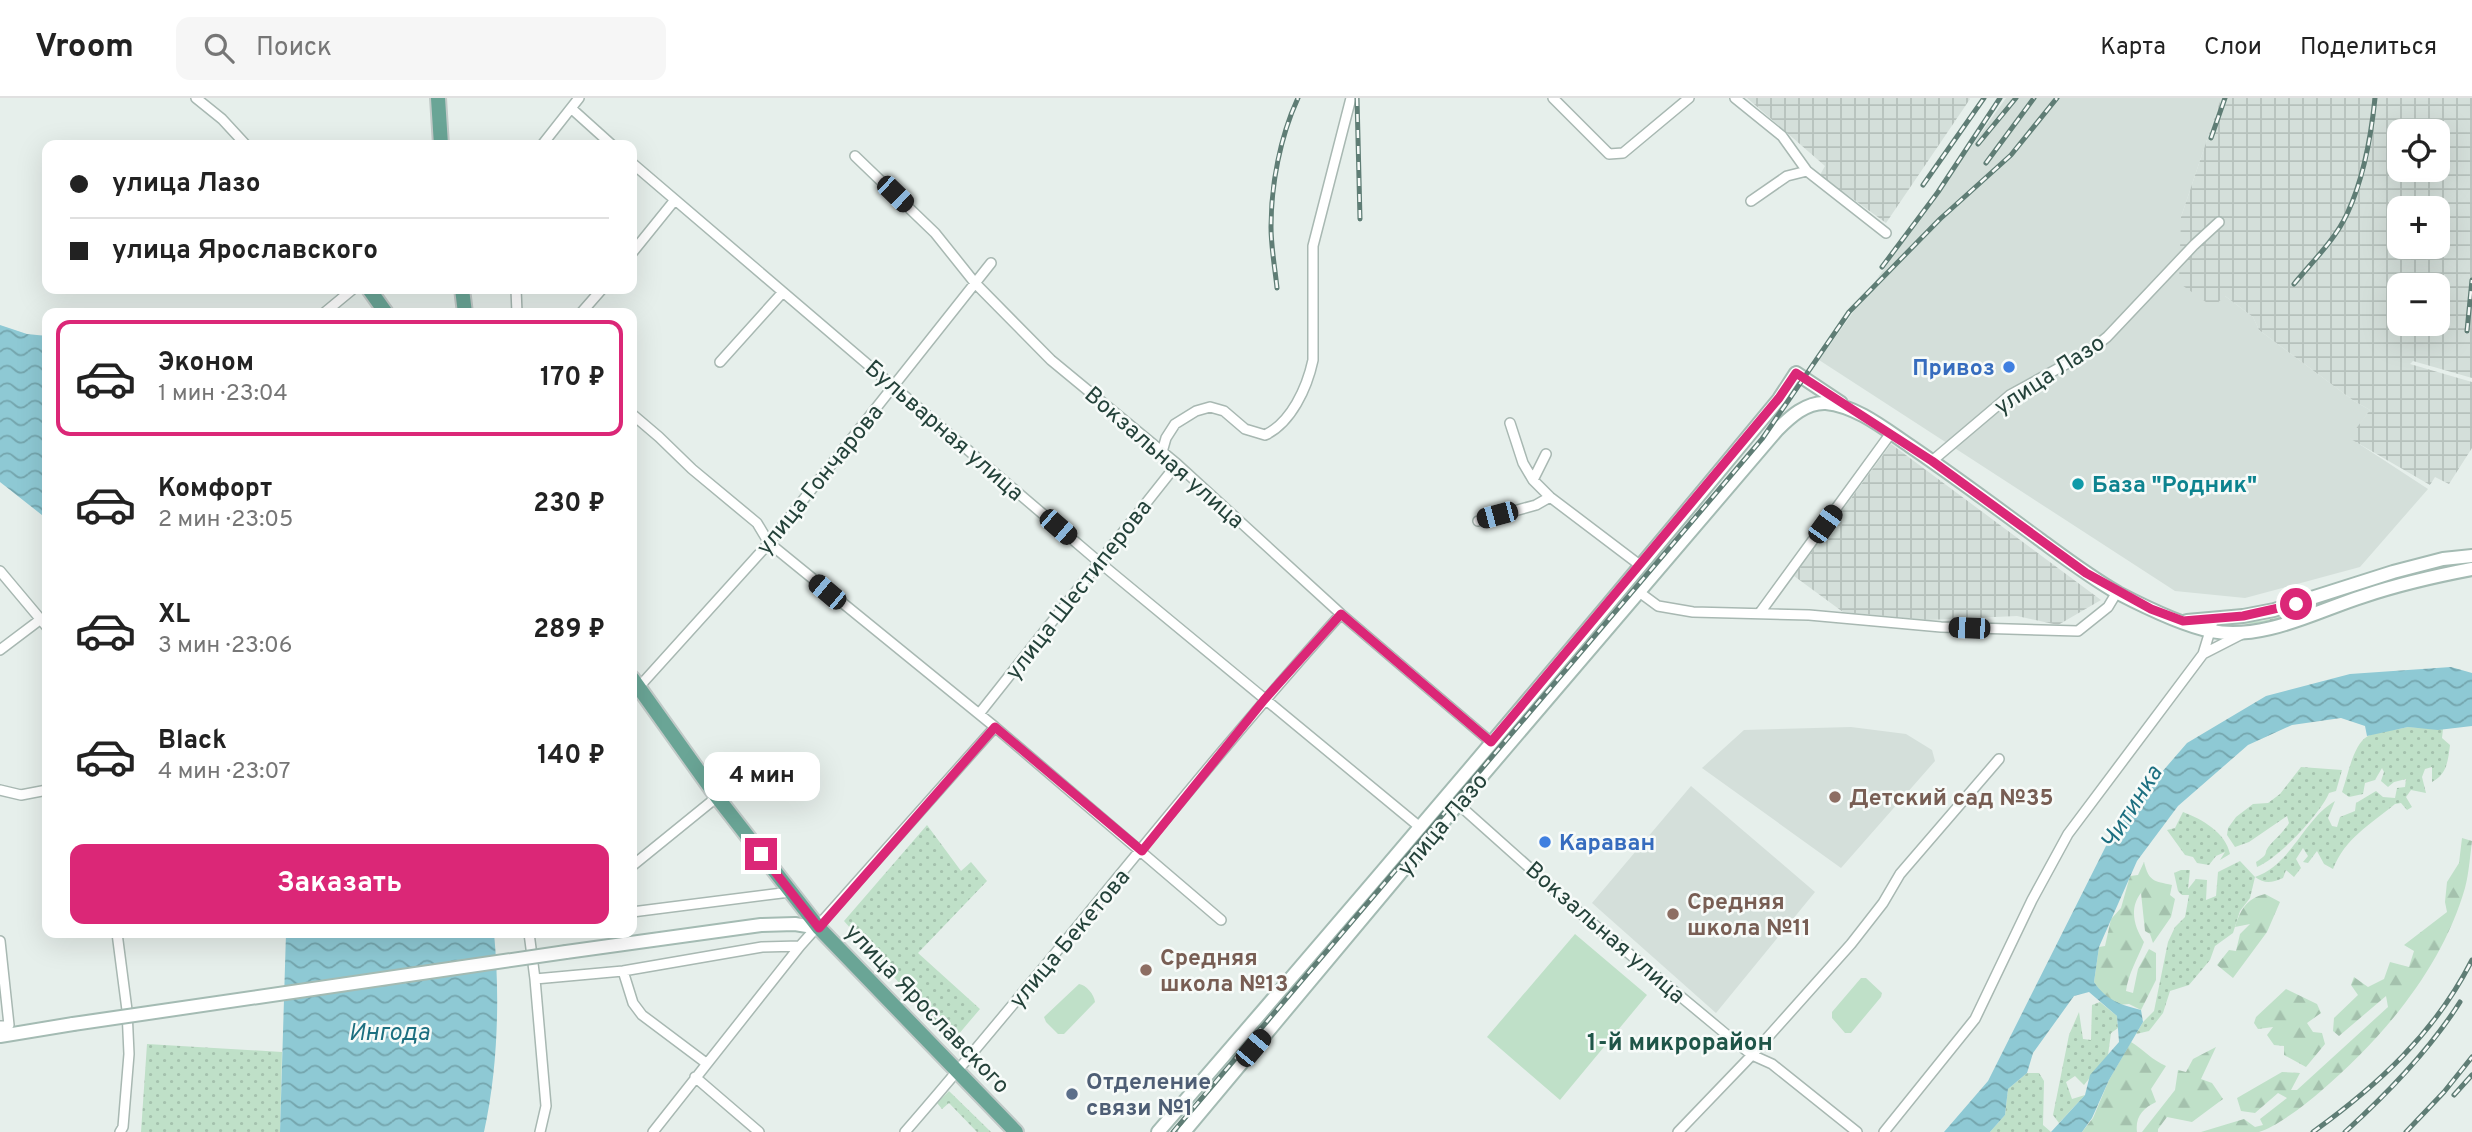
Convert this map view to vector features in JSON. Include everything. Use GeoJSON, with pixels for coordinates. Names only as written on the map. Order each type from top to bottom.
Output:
{"type":"FeatureCollection","features":[{"type":"Feature","properties":{"kind":"main road"},"geometry":{"type":"LineString","coordinates":[[438,98],[441,140]]}},
{"type":"Feature","properties":{"kind":"main road","name":"улица Лазо"},"geometry":{"type":"LineString","coordinates":[[1158,1132],[1421,828],[1641,566],[1779,398],[1796,373],[1932,461],[2086,573],[2151,609],[2183,621],[2213,624],[2247,632],[2302,618],[2394,586],[2472,569]]}},
{"type":"Feature","properties":{"kind":"main road","name":"улица Лазо"},"geometry":{"type":"LineString","coordinates":[[1184,1132],[1458,804],[1777,430],[1794,414],[1809,406],[1824,403],[1851,410]]}},
{"type":"Feature","properties":{"kind":"main road","name":"улица Лазо"},"geometry":{"type":"LineString","coordinates":[[2213,624],[2274,610],[2393,572],[2443,559],[2472,556]]}},
{"type":"Feature","properties":{"kind":"main road","name":"улица Ярославского"},"geometry":{"type":"LineString","coordinates":[[637,686],[717,797],[819,928],[1016,1132]]}},
{"type":"Feature","properties":{"kind":"main road"},"geometry":{"type":"LineString","coordinates":[[0,1036],[566,951],[761,925],[795,924],[819,928]]}},
{"type":"Feature","properties":{"kind":"street"},"geometry":{"type":"LineString","coordinates":[[197,98],[241,140]]}},
{"type":"Feature","properties":{"kind":"street"},"geometry":{"type":"LineString","coordinates":[[546,140],[579,98]]}},
{"type":"Feature","properties":{"kind":"street"},"geometry":{"type":"LineString","coordinates":[[1162,452],[1166,438],[1175,424],[1196,411],[1210,407],[1224,411],[1245,429],[1265,435],[1279,429],[1301,394],[1313,360],[1313,246],[1351,98]]}},
{"type":"Feature","properties":{"kind":"street"},"geometry":{"type":"LineString","coordinates":[[1553,98],[1608,154],[1623,153],[1689,98]]}},
{"type":"Feature","properties":{"kind":"street"},"geometry":{"type":"LineString","coordinates":[[1735,98],[1782,136],[1807,171],[1885,233]]}},
{"type":"Feature","properties":{"kind":"street"},"geometry":{"type":"LineString","coordinates":[[572,109],[606,140]]}},
{"type":"Feature","properties":{"kind":"street","name":"Вокзальная улица"},"geometry":{"type":"LineString","coordinates":[[856,156],[935,233],[975,283],[1051,360],[1177,464],[1341,614],[1491,742]]}},
{"type":"Feature","properties":{"kind":"street","name":"Бульварная улица"},"geometry":{"type":"LineString","coordinates":[[637,168],[1099,562],[1421,828]]}},
{"type":"Feature","properties":{"kind":"street"},"geometry":{"type":"LineString","coordinates":[[1751,201],[1787,176],[1807,171]]}},
{"type":"Feature","properties":{"kind":"street"},"geometry":{"type":"LineString","coordinates":[[637,247],[674,201]]}},
{"type":"Feature","properties":{"kind":"street","name":"улица Лазо"},"geometry":{"type":"LineString","coordinates":[[1932,461],[2010,395],[2088,352],[2107,337],[2219,222]]}},
{"type":"Feature","properties":{"kind":"street","name":"улица Гончарова"},"geometry":{"type":"LineString","coordinates":[[637,681],[769,543],[991,263]]}},
{"type":"Feature","properties":{"kind":"street"},"geometry":{"type":"LineString","coordinates":[[720,362],[783,292]]}},
{"type":"Feature","properties":{"kind":"street"},"geometry":{"type":"LineString","coordinates":[[330,308],[347,294]]}},
{"type":"Feature","properties":{"kind":"street"},"geometry":{"type":"LineString","coordinates":[[585,308],[598,294]]}},
{"type":"Feature","properties":{"kind":"street"},"geometry":{"type":"LineString","coordinates":[[637,418],[757,523],[769,543],[995,727],[1221,920]]}},
{"type":"Feature","properties":{"kind":"street"},"geometry":{"type":"LineString","coordinates":[[1510,423],[1523,463],[1533,480],[1550,497],[1641,566]]}},
{"type":"Feature","properties":{"kind":"street"},"geometry":{"type":"LineString","coordinates":[[1759,614],[1891,433]]}},
{"type":"Feature","properties":{"kind":"street"},"geometry":{"type":"LineString","coordinates":[[1533,480],[1546,454]]}},
{"type":"Feature","properties":{"kind":"street","name":"улица Шестиперова"},"geometry":{"type":"LineString","coordinates":[[979,714],[1177,464]]}},
{"type":"Feature","properties":{"kind":"street"},"geometry":{"type":"LineString","coordinates":[[1478,521],[1535,505],[1550,497]]}},
{"type":"Feature","properties":{"kind":"street"},"geometry":{"type":"LineString","coordinates":[[0,571],[42,621]]}},
{"type":"Feature","properties":{"kind":"street"},"geometry":{"type":"LineString","coordinates":[[1639,592],[1658,606],[1681,610],[1809,615],[1941,627],[2078,631],[2108,607],[2117,592]]}},
{"type":"Feature","properties":{"kind":"street","name":"улица Бекетова"},"geometry":{"type":"LineString","coordinates":[[905,1132],[1142,851],[1264,700],[1341,614]]}},
{"type":"Feature","properties":{"kind":"street"},"geometry":{"type":"LineString","coordinates":[[0,650],[42,624]]}},
{"type":"Feature","properties":{"kind":"street"},"geometry":{"type":"LineString","coordinates":[[1884,1132],[1975,1019],[2032,900],[2068,834],[2203,654],[2213,624]]}},
{"type":"Feature","properties":{"kind":"street"},"geometry":{"type":"LineString","coordinates":[[2203,654],[2247,632]]}},
{"type":"Feature","properties":{"kind":"street"},"geometry":{"type":"LineString","coordinates":[[653,1132],[800,946],[819,928],[995,727]]}},
{"type":"Feature","properties":{"kind":"street"},"geometry":{"type":"LineString","coordinates":[[1678,1132],[1752,1055],[1851,944],[1883,903],[1900,874],[1999,759]]}},
{"type":"Feature","properties":{"kind":"street"},"geometry":{"type":"LineString","coordinates":[[0,790],[21,795],[42,791]]}},
{"type":"Feature","properties":{"kind":"street"},"geometry":{"type":"LineString","coordinates":[[637,862],[717,797]]}},
{"type":"Feature","properties":{"kind":"street","name":"Вокзальная улица"},"geometry":{"type":"LineString","coordinates":[[1458,804],[1579,912],[1752,1055],[1772,1064],[1857,1132]]}},
{"type":"Feature","properties":{"kind":"street"},"geometry":{"type":"LineString","coordinates":[[637,911],[790,892]]}},
{"type":"Feature","properties":{"kind":"street"},"geometry":{"type":"LineString","coordinates":[[118,938],[127,1010],[129,1054],[123,1127],[120,1132]]}},
{"type":"Feature","properties":{"kind":"street"},"geometry":{"type":"LineString","coordinates":[[530,938],[536,979],[546,1107],[540,1132]]}},
{"type":"Feature","properties":{"kind":"street"},"geometry":{"type":"LineString","coordinates":[[0,942],[5,1026]]}},
{"type":"Feature","properties":{"kind":"street"},"geometry":{"type":"LineString","coordinates":[[536,979],[623,971],[762,947],[800,946]]}},
{"type":"Feature","properties":{"kind":"street"},"geometry":{"type":"LineString","coordinates":[[623,971],[633,1003],[642,1015],[706,1063]]}},
{"type":"Feature","properties":{"kind":"street"},"geometry":{"type":"LineString","coordinates":[[695,1077],[759,1132]]}},
{"type":"Feature","properties":{"kind":"shaded area"},"geometry":{"type":"Polygon","coordinates":[[[1747,98],[1970,99],[1886,223],[1820,175],[1825,166],[1747,98]]]}},
{"type":"Feature","properties":{"kind":"shaded area"},"geometry":{"type":"Polygon","coordinates":[[[2006,98],[2221,98],[2181,217],[2225,296],[2253,317],[2259,330],[2370,410],[2350,438],[2428,489],[2360,567],[2245,598],[2175,591],[1819,360],[2006,98]]]}},
{"type":"Feature","properties":{"kind":"shaded area"},"geometry":{"type":"Polygon","coordinates":[[[2221,98],[2472,98],[2472,378],[2413,361],[2410,364],[2472,382],[2472,448],[2449,484],[2435,477],[2430,485],[2349,438],[2370,410],[2259,330],[2253,317],[2225,296],[2213,307],[2179,283],[2181,217],[2221,98]]]}},
{"type":"Feature","properties":{"kind":"shaded area"},"geometry":{"type":"Polygon","coordinates":[[[1891,444],[2101,600],[2058,625],[2017,616],[1928,620],[1843,612],[1794,576],[1891,444]]]}},
{"type":"Feature","properties":{"kind":"shaded area"},"geometry":{"type":"Polygon","coordinates":[[[1851,727],[1906,734],[1932,750],[1935,761],[1841,868],[1702,768],[1744,730],[1851,727]]]}},
{"type":"Feature","properties":{"kind":"shaded area"},"geometry":{"type":"Polygon","coordinates":[[[1691,786],[1815,892],[1716,1013],[1592,903],[1691,786]]]}},
{"type":"Feature","properties":{"kind":"green space"},"geometry":{"type":"Polygon","coordinates":[[[2452,565],[2452,568],[2409,577],[2343,597],[2288,618],[2262,623],[2223,625],[2287,615],[2379,583],[2452,565]]]}},
{"type":"Feature","properties":{"kind":"green space"},"geometry":{"type":"Polygon","coordinates":[[[2408,727],[2443,729],[2442,738],[2450,745],[2446,766],[2441,775],[2432,782],[2432,767],[2425,769],[2422,777],[2426,793],[2411,790],[2406,797],[2412,807],[2407,810],[2401,803],[2395,804],[2368,825],[2344,849],[2333,869],[2324,864],[2317,851],[2308,863],[2303,862],[2308,856],[2303,848],[2296,859],[2301,868],[2294,877],[2286,870],[2283,878],[2272,882],[2255,877],[2279,862],[2314,819],[2335,801],[2328,818],[2332,826],[2337,827],[2340,817],[2355,811],[2356,803],[2376,791],[2383,797],[2395,798],[2397,788],[2405,787],[2406,779],[2394,782],[2388,787],[2381,781],[2384,772],[2382,768],[2375,780],[2365,783],[2363,794],[2349,797],[2342,792],[2358,746],[2368,736],[2408,727]]]}},
{"type":"Feature","properties":{"kind":"green space"},"geometry":{"type":"Polygon","coordinates":[[[2301,767],[2342,770],[2336,791],[2329,793],[2317,812],[2287,845],[2257,867],[2256,862],[2265,855],[2289,823],[2287,816],[2249,842],[2235,847],[2227,835],[2228,828],[2236,817],[2253,804],[2268,803],[2280,794],[2301,767]]]}},
{"type":"Feature","properties":{"kind":"green space"},"geometry":{"type":"Polygon","coordinates":[[[2183,812],[2218,833],[2228,846],[2230,854],[2220,860],[2225,852],[2216,856],[2209,865],[2197,863],[2193,857],[2185,855],[2167,830],[2175,828],[2183,812]]]}},
{"type":"Feature","properties":{"kind":"green space"},"geometry":{"type":"Polygon","coordinates":[[[927,825],[961,871],[971,862],[987,881],[918,953],[980,1009],[952,1042],[844,921],[927,825]]]}},
{"type":"Feature","properties":{"kind":"green space"},"geometry":{"type":"Polygon","coordinates":[[[2462,838],[2472,841],[2466,882],[2455,918],[2426,973],[2388,1025],[2321,1091],[2274,1125],[2259,1132],[2201,1132],[2244,1119],[2255,1127],[2263,1125],[2260,1119],[2287,1098],[2278,1093],[2255,1113],[2241,1111],[2237,1098],[2282,1072],[2300,1073],[2291,1090],[2297,1090],[2388,1007],[2386,996],[2339,1036],[2333,1031],[2334,1018],[2358,995],[2351,985],[2354,977],[2368,987],[2384,979],[2390,962],[2409,967],[2414,951],[2404,945],[2447,912],[2447,882],[2459,863],[2462,838]]]}},
{"type":"Feature","properties":{"kind":"green space"},"geometry":{"type":"Polygon","coordinates":[[[2240,861],[2255,877],[2250,898],[2240,911],[2233,933],[2215,946],[2210,960],[2189,985],[2170,991],[2163,1013],[2149,1031],[2136,1034],[2154,1011],[2168,942],[2175,927],[2185,917],[2189,895],[2182,895],[2178,891],[2174,873],[2190,870],[2188,889],[2196,879],[2207,880],[2206,900],[2216,896],[2218,872],[2240,861]]]}},
{"type":"Feature","properties":{"kind":"green space"},"geometry":{"type":"Polygon","coordinates":[[[2144,862],[2153,880],[2172,885],[2170,895],[2175,899],[2171,917],[2153,943],[2150,934],[2145,931],[2141,893],[2135,905],[2135,924],[2144,942],[2126,991],[2133,993],[2138,969],[2149,949],[2156,953],[2156,980],[2141,1010],[2129,1004],[2118,1005],[2100,991],[2094,982],[2099,947],[2105,946],[2111,919],[2121,908],[2130,876],[2138,875],[2144,862]]]}},
{"type":"Feature","properties":{"kind":"green space"},"geometry":{"type":"Polygon","coordinates":[[[2265,894],[2280,902],[2267,932],[2233,978],[2217,965],[2229,950],[2236,951],[2240,934],[2250,924],[2235,927],[2242,910],[2253,899],[2265,894]]]}},
{"type":"Feature","properties":{"kind":"green space"},"geometry":{"type":"Polygon","coordinates":[[[1575,934],[1647,995],[1560,1100],[1487,1037],[1575,934]]]}},
{"type":"Feature","properties":{"kind":"green space"},"geometry":{"type":"Polygon","coordinates":[[[1861,978],[1866,978],[1882,993],[1881,997],[1851,1033],[1845,1033],[1832,1018],[1832,1012],[1861,978]]]}},
{"type":"Feature","properties":{"kind":"green space"},"geometry":{"type":"Polygon","coordinates":[[[1079,984],[1089,990],[1095,1002],[1064,1034],[1058,1034],[1044,1017],[1079,984]]]}},
{"type":"Feature","properties":{"kind":"green space"},"geometry":{"type":"Polygon","coordinates":[[[2286,989],[2317,1004],[2321,1013],[2307,1023],[2313,1032],[2322,1033],[2325,1044],[2306,1067],[2284,1055],[2284,1046],[2274,1045],[2267,1035],[2273,1027],[2258,1029],[2254,1023],[2256,1017],[2286,989]]]}},
{"type":"Feature","properties":{"kind":"green space"},"geometry":{"type":"Polygon","coordinates":[[[2100,1002],[2117,1016],[2118,1028],[2111,1033],[2108,1055],[2084,1085],[2075,1076],[2066,1082],[2072,1099],[2085,1095],[2059,1123],[2053,1115],[2069,1035],[2079,1012],[2083,1039],[2091,1040],[2092,1005],[2100,1002]]]}},
{"type":"Feature","properties":{"kind":"green space"},"geometry":{"type":"Polygon","coordinates":[[[2131,1042],[2166,1066],[2151,1089],[2156,1102],[2141,1114],[2137,1122],[2137,1132],[2082,1132],[2093,1118],[2109,1080],[2131,1042]]]}},
{"type":"Feature","properties":{"kind":"green space"},"geometry":{"type":"Polygon","coordinates":[[[147,1044],[282,1052],[280,1132],[141,1132],[147,1044]]]}},
{"type":"Feature","properties":{"kind":"green space"},"geometry":{"type":"Polygon","coordinates":[[[2216,1047],[2201,1079],[2212,1083],[2223,1099],[2192,1122],[2167,1117],[2158,1132],[2142,1132],[2175,1090],[2178,1070],[2186,1072],[2193,1059],[2216,1047]]]}},
{"type":"Feature","properties":{"kind":"green space"},"geometry":{"type":"Polygon","coordinates":[[[2027,1073],[2039,1073],[2044,1081],[2043,1125],[2051,1132],[1990,1132],[2005,1115],[2008,1089],[2027,1073]]]}},
{"type":"Feature","properties":{"kind":"green space"},"geometry":{"type":"Polygon","coordinates":[[[949,1091],[991,1132],[977,1132],[949,1103],[942,1109],[937,1103],[949,1091]]]}},
{"type":"Feature","properties":{"kind":"water"},"geometry":{"type":"Polygon","coordinates":[[[0,325],[27,334],[42,336],[42,515],[0,482],[0,325]]]}},
{"type":"Feature","properties":{"kind":"water","name":"Читинка"},"geometry":{"type":"Polygon","coordinates":[[[2451,667],[2472,673],[2472,726],[2438,730],[2408,727],[2367,736],[2365,726],[2341,718],[2292,725],[2248,745],[2178,806],[2137,861],[2099,947],[2094,982],[2114,1001],[2141,1010],[2143,1022],[2082,1132],[2051,1132],[2085,1095],[2090,1075],[2119,1042],[2117,1016],[2089,992],[2074,996],[2033,1053],[2027,1073],[2008,1089],[2005,1115],[1990,1132],[1944,1132],[1988,1081],[2117,824],[2187,743],[2266,696],[2350,674],[2451,667]]]}},
{"type":"Feature","properties":{"kind":"water","name":"Ингода"},"geometry":{"type":"Polygon","coordinates":[[[286,938],[494,938],[496,1032],[489,1108],[484,1132],[280,1132],[286,938]]]}},
{"type":"Feature","properties":{"kind":"railway"},"geometry":{"type":"LineString","coordinates":[[1277,288],[1271,211],[1278,161],[1298,98]]}},
{"type":"Feature","properties":{"kind":"railway"},"geometry":{"type":"LineString","coordinates":[[1357,98],[1360,219]]}},
{"type":"Feature","properties":{"kind":"railway"},"geometry":{"type":"LineString","coordinates":[[1923,185],[1984,98]]}},
{"type":"Feature","properties":{"kind":"railway"},"geometry":{"type":"LineString","coordinates":[[1882,267],[1938,192],[2000,98]]}},
{"type":"Feature","properties":{"kind":"railway"},"geometry":{"type":"LineString","coordinates":[[1978,144],[2016,98]]}},
{"type":"Feature","properties":{"kind":"railway"},"geometry":{"type":"LineString","coordinates":[[1986,163],[2034,98]]}},
{"type":"Feature","properties":{"kind":"railway"},"geometry":{"type":"LineString","coordinates":[[1173,1132],[1762,439],[1849,312],[1940,219],[2011,155],[2057,98]]}},
{"type":"Feature","properties":{"kind":"railway"},"geometry":{"type":"LineString","coordinates":[[2211,138],[2225,98]]}},
{"type":"Feature","properties":{"kind":"railway"},"geometry":{"type":"LineString","coordinates":[[2294,284],[2330,242],[2347,214],[2366,157],[2375,98]]}},
{"type":"Feature","properties":{"kind":"railway"},"geometry":{"type":"LineString","coordinates":[[2467,331],[2472,280]]}},
{"type":"Feature","properties":{"kind":"railway"},"geometry":{"type":"LineString","coordinates":[[2313,1132],[2360,1096],[2403,1056],[2441,1011],[2472,960]]}},
{"type":"Feature","properties":{"kind":"railway"},"geometry":{"type":"LineString","coordinates":[[2345,1132],[2407,1071],[2435,1038],[2460,1002]]}},
{"type":"Feature","properties":{"kind":"railway"},"geometry":{"type":"LineString","coordinates":[[2406,1132],[2444,1092],[2472,1057]]}},
{"type":"Feature","properties":{"kind":"railway"},"geometry":{"type":"LineString","coordinates":[[2454,1095],[2472,1075]]}},
{"type":"Feature","properties":{"kind":"place","name":"Привоз"},"geometry":{"type":"Point","coordinates":[2009,367]}},
{"type":"Feature","properties":{"kind":"place","name":"База \"Родник\""},"geometry":{"type":"Point","coordinates":[2078,484]}},
{"type":"Feature","properties":{"kind":"place","name":"Детский сад №35"},"geometry":{"type":"Point","coordinates":[1835,797]}},
{"type":"Feature","properties":{"kind":"place","name":"Караван"},"geometry":{"type":"Point","coordinates":[1545,842]}},
{"type":"Feature","properties":{"kind":"place","name":"Средняя школа №11"},"geometry":{"type":"Point","coordinates":[1673,914]}},
{"type":"Feature","properties":{"kind":"place","name":"Средняя школа №13"},"geometry":{"type":"Point","coordinates":[1146,970]}},
{"type":"Feature","properties":{"kind":"place","name":"Отделение связи №1"},"geometry":{"type":"Point","coordinates":[1072,1094]}},
{"type":"Feature","properties":{"kind":"district","name":"1-й микрорайон"},"geometry":{"type":"Point","coordinates":[1680,1042]}},
{"type":"Feature","properties":{"kind":"route"},"geometry":{"type":"LineString","coordinates":[[761,854],[819,928],[995,727],[1142,851],[1264,700],[1341,614],[1491,742],[1658,545],[1779,398],[1796,373],[1932,461],[2086,573],[2151,609],[2183,621],[2243,616],[2296,604]]}}]}
